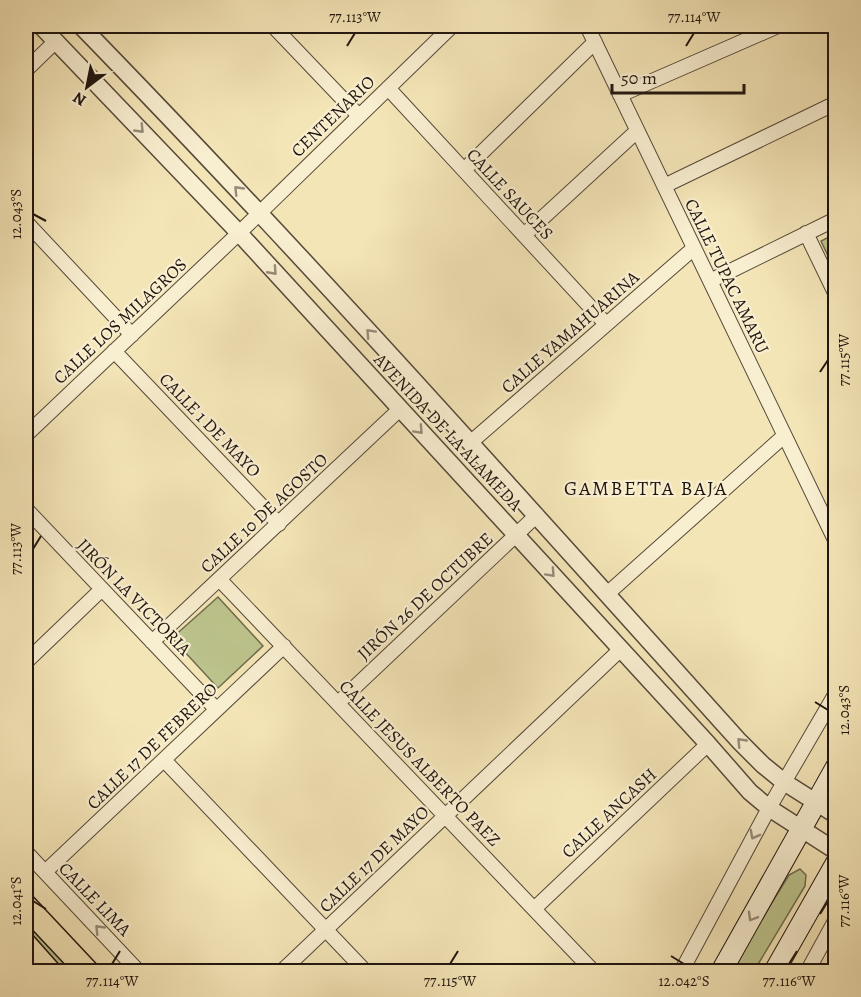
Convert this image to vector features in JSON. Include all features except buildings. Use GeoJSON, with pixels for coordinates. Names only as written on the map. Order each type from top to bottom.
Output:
{"type":"FeatureCollection","features":[{"type":"Feature","properties":{"kind":"highway"},"geometry":{"type":"LineString","coordinates":[[26,906],[88,972]]}},
{"type":"Feature","properties":{"kind":"highway"},"geometry":{"type":"LineString","coordinates":[[26,945],[50,972]]}},
{"type":"Feature","properties":{"kind":"main road"},"geometry":{"type":"LineString","coordinates":[[721,972],[836,767]]}},
{"type":"Feature","properties":{"kind":"main road"},"geometry":{"type":"LineString","coordinates":[[774,972],[836,863]]}},
{"type":"Feature","properties":{"kind":"street","name":"AVENIDA DE LA ALAMEDA"},"geometry":{"type":"LineString","coordinates":[[41,26],[239,233],[750,792],[801,830],[836,851]]}},
{"type":"Feature","properties":{"kind":"street","name":"AVENIDA DE LA ALAMEDA"},"geometry":{"type":"LineString","coordinates":[[81,26],[259,213],[537,515],[739,741],[784,782],[836,815]]}},
{"type":"Feature","properties":{"kind":"street"},"geometry":{"type":"LineString","coordinates":[[273,26],[359,117]]}},
{"type":"Feature","properties":{"kind":"street","name":"CENTENARIO"},"geometry":{"type":"LineString","coordinates":[[239,233],[452,26]]}},
{"type":"Feature","properties":{"kind":"street","name":"CALLE TUPAC AMARU"},"geometry":{"type":"LineString","coordinates":[[587,26],[836,542]]}},
{"type":"Feature","properties":{"kind":"street"},"geometry":{"type":"LineString","coordinates":[[620,95],[778,26]]}},
{"type":"Feature","properties":{"kind":"street"},"geometry":{"type":"LineString","coordinates":[[26,70],[56,41]]}},
{"type":"Feature","properties":{"kind":"street"},"geometry":{"type":"LineString","coordinates":[[464,170],[595,42]]}},
{"type":"Feature","properties":{"kind":"street","name":"CALLE SAUCES"},"geometry":{"type":"LineString","coordinates":[[388,88],[606,324]]}},
{"type":"Feature","properties":{"kind":"street"},"geometry":{"type":"LineString","coordinates":[[664,186],[836,103]]}},
{"type":"Feature","properties":{"kind":"street"},"geometry":{"type":"LineString","coordinates":[[524,235],[637,131]]}},
{"type":"Feature","properties":{"kind":"street"},"geometry":{"type":"LineString","coordinates":[[710,281],[836,219]]}},
{"type":"Feature","properties":{"kind":"street"},"geometry":{"type":"LineString","coordinates":[[26,222],[132,335]]}},
{"type":"Feature","properties":{"kind":"street","name":"CALLE LOS MILAGROS"},"geometry":{"type":"LineString","coordinates":[[26,435],[239,233]]}},
{"type":"Feature","properties":{"kind":"street"},"geometry":{"type":"LineString","coordinates":[[806,233],[836,295]]}},
{"type":"Feature","properties":{"kind":"street","name":"CALLE YAMAHUARINA"},"geometry":{"type":"LineString","coordinates":[[470,443],[694,248]]}},
{"type":"Feature","properties":{"kind":"street","name":"CALLE 1 DE MAYO"},"geometry":{"type":"LineString","coordinates":[[114,351],[279,524]]}},
{"type":"Feature","properties":{"kind":"street","name":"CALLE 10 DE AGOSTO"},"geometry":{"type":"LineString","coordinates":[[152,642],[400,409]]}},
{"type":"Feature","properties":{"kind":"street"},"geometry":{"type":"LineString","coordinates":[[607,594],[784,436]]}},
{"type":"Feature","properties":{"kind":"street","name":"JIRÓN LA VICTORIA"},"geometry":{"type":"LineString","coordinates":[[26,510],[216,709]]}},
{"type":"Feature","properties":{"kind":"street","name":"JIRÓN 26 DE OCTUBRE"},"geometry":{"type":"LineString","coordinates":[[338,704],[537,515]]}},
{"type":"Feature","properties":{"kind":"street","name":"CALLE JESUS ALBERTO PAEZ"},"geometry":{"type":"LineString","coordinates":[[220,580],[594,972]]}},
{"type":"Feature","properties":{"kind":"street"},"geometry":{"type":"LineString","coordinates":[[26,662],[102,589]]}},
{"type":"Feature","properties":{"kind":"street","name":"CALLE 17 DE FEBRERO"},"geometry":{"type":"LineString","coordinates":[[45,872],[284,646]]}},
{"type":"Feature","properties":{"kind":"street","name":"CALLE 17 DE MAYO"},"geometry":{"type":"LineString","coordinates":[[281,972],[621,649]]}},
{"type":"Feature","properties":{"kind":"street"},"geometry":{"type":"LineString","coordinates":[[681,972],[769,808],[836,693]]}},
{"type":"Feature","properties":{"kind":"street","name":"CALLE ANCASH"},"geometry":{"type":"LineString","coordinates":[[534,909],[708,744]]}},
{"type":"Feature","properties":{"kind":"street"},"geometry":{"type":"LineString","coordinates":[[164,760],[366,972]]}},
{"type":"Feature","properties":{"kind":"street","name":"CALLE LIMA"},"geometry":{"type":"LineString","coordinates":[[26,852],[140,972]]}},
{"type":"Feature","properties":{"kind":"street"},"geometry":{"type":"LineString","coordinates":[[807,972],[836,920]]}},
{"type":"Feature","properties":{"kind":"green space"},"geometry":{"type":"Polygon","coordinates":[[[835,234],[835,271],[821,241],[835,234]]]}},
{"type":"Feature","properties":{"kind":"green space"},"geometry":{"type":"Polygon","coordinates":[[[218,597],[263,646],[218,688],[172,638],[218,597]]]}},
{"type":"Feature","properties":{"kind":"green space"},"geometry":{"type":"Polygon","coordinates":[[[800,869],[806,875],[805,886],[754,971],[729,972],[789,875],[800,869]]]}},
{"type":"Feature","properties":{"kind":"green space"},"geometry":{"type":"Polygon","coordinates":[[[26,912],[83,971],[60,971],[26,934],[26,912]]]}},
{"type":"Feature","properties":{"kind":"district","name":"GAMBETTA BAJA"},"geometry":{"type":"Point","coordinates":[646,488]}}]}
